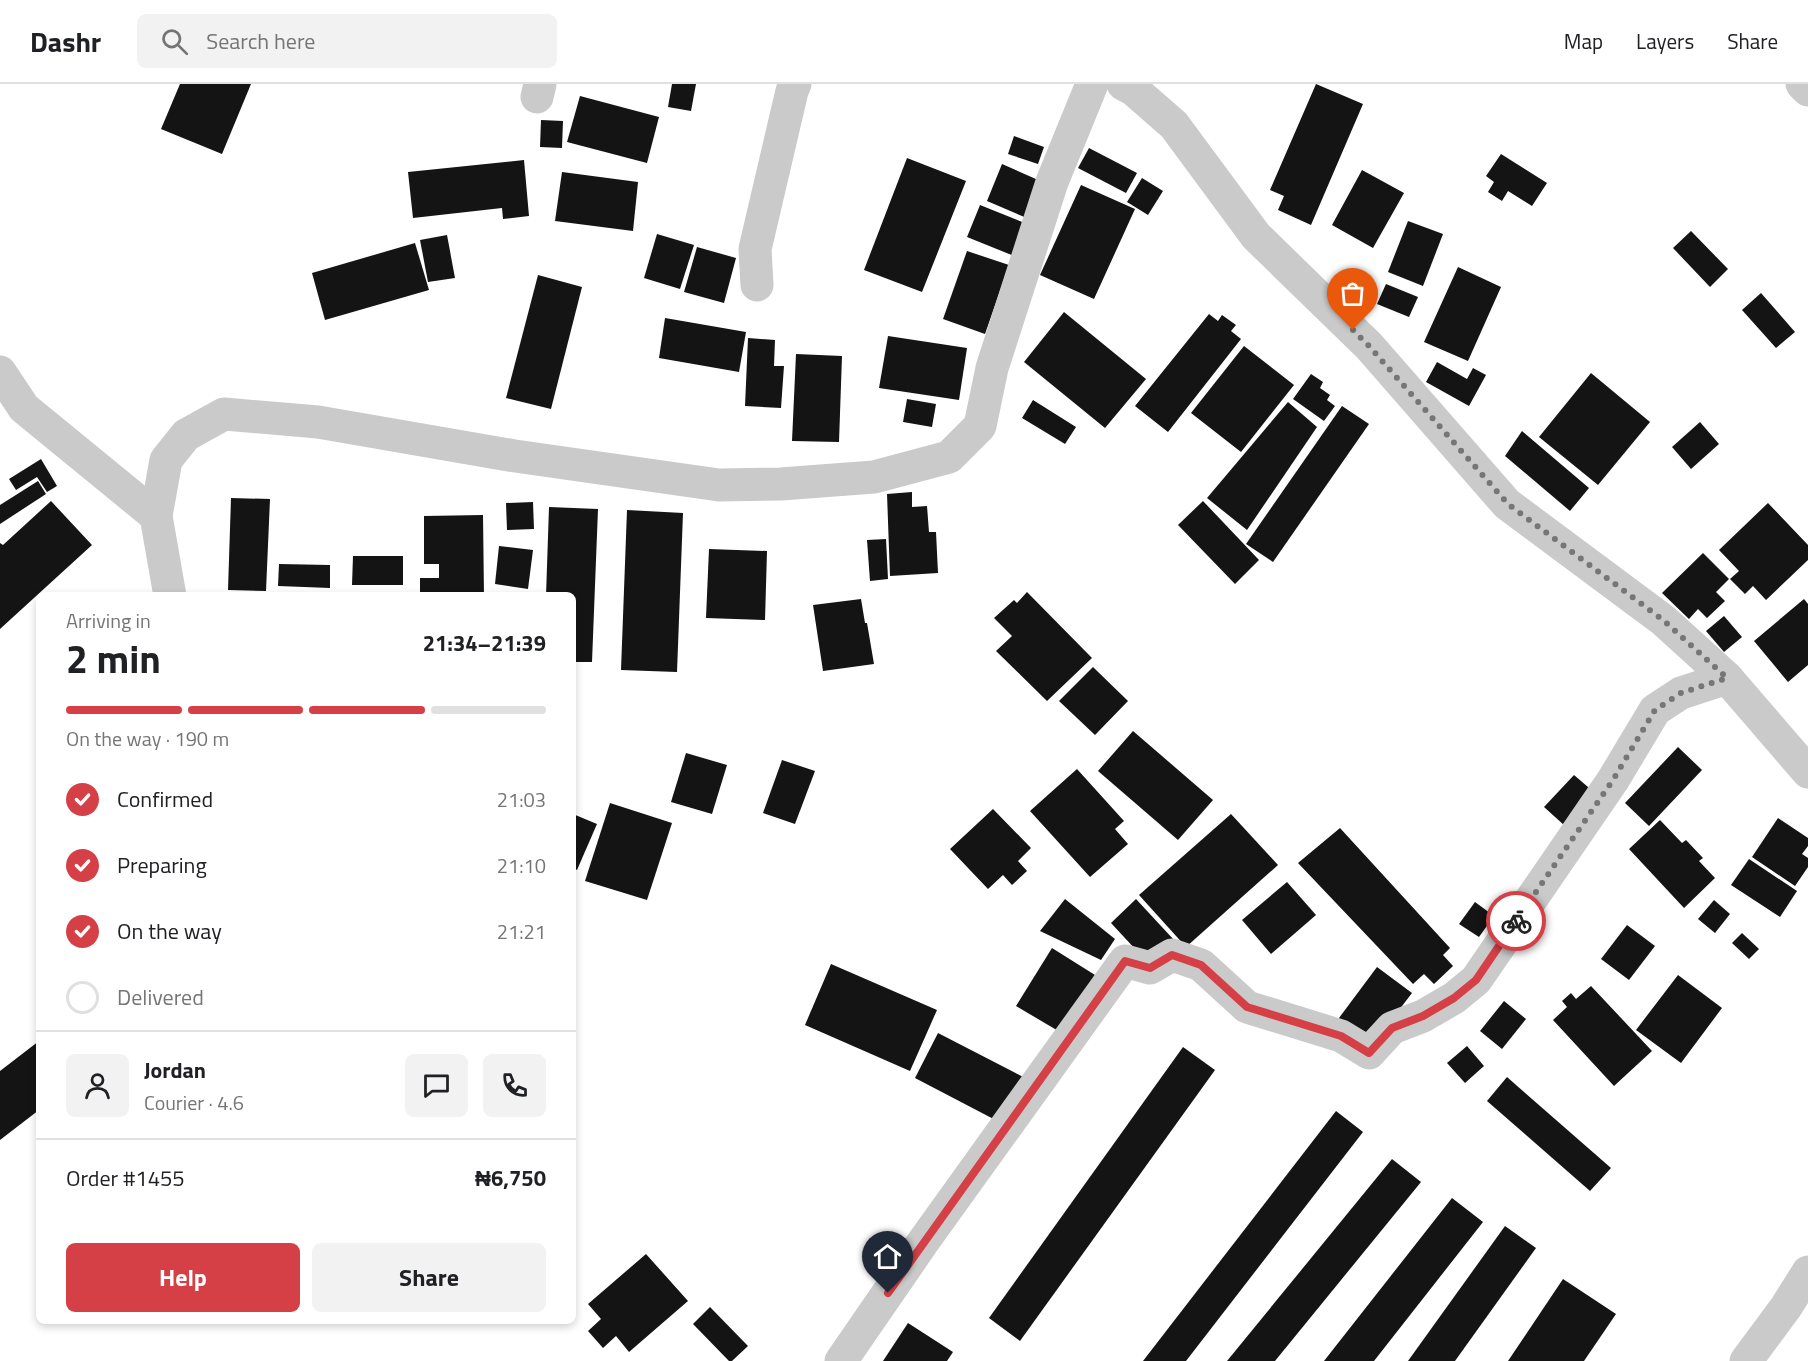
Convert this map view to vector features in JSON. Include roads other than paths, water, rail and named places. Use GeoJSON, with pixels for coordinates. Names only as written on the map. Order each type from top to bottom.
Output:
{"type":"FeatureCollection","features":[{"type":"Feature","properties":{"kind":"street"},"geometry":{"type":"LineString","coordinates":[[757,285],[755,249],[795,84]]}},
{"type":"Feature","properties":{"kind":"street"},"geometry":{"type":"LineString","coordinates":[[169,592],[156,516],[166,460],[186,435],[224,414],[318,423],[515,456],[719,485],[781,484],[874,477],[949,458],[980,426],[992,368],[1052,182],[1092,84]]}},
{"type":"Feature","properties":{"kind":"street"},"geometry":{"type":"LineString","coordinates":[[1124,84],[1174,125],[1256,236],[1369,346],[1508,504],[1663,620],[1727,678],[1808,772]]}},
{"type":"Feature","properties":{"kind":"street"},"geometry":{"type":"LineString","coordinates":[[1802,84],[1808,90]]}},
{"type":"Feature","properties":{"kind":"street"},"geometry":{"type":"LineString","coordinates":[[0,372],[24,408],[156,516]]}},
{"type":"Feature","properties":{"kind":"street"},"geometry":{"type":"LineString","coordinates":[[841,1361],[923,1242],[1125,961],[1150,968],[1172,955],[1201,965],[1247,1007],[1341,1036],[1369,1053],[1392,1028],[1423,1016],[1454,998],[1476,980],[1613,780],[1655,710],[1681,693],[1727,678]]}},
{"type":"Feature","properties":{"kind":"street"},"geometry":{"type":"LineString","coordinates":[[1746,1361],[1786,1307],[1808,1272]]}}]}
